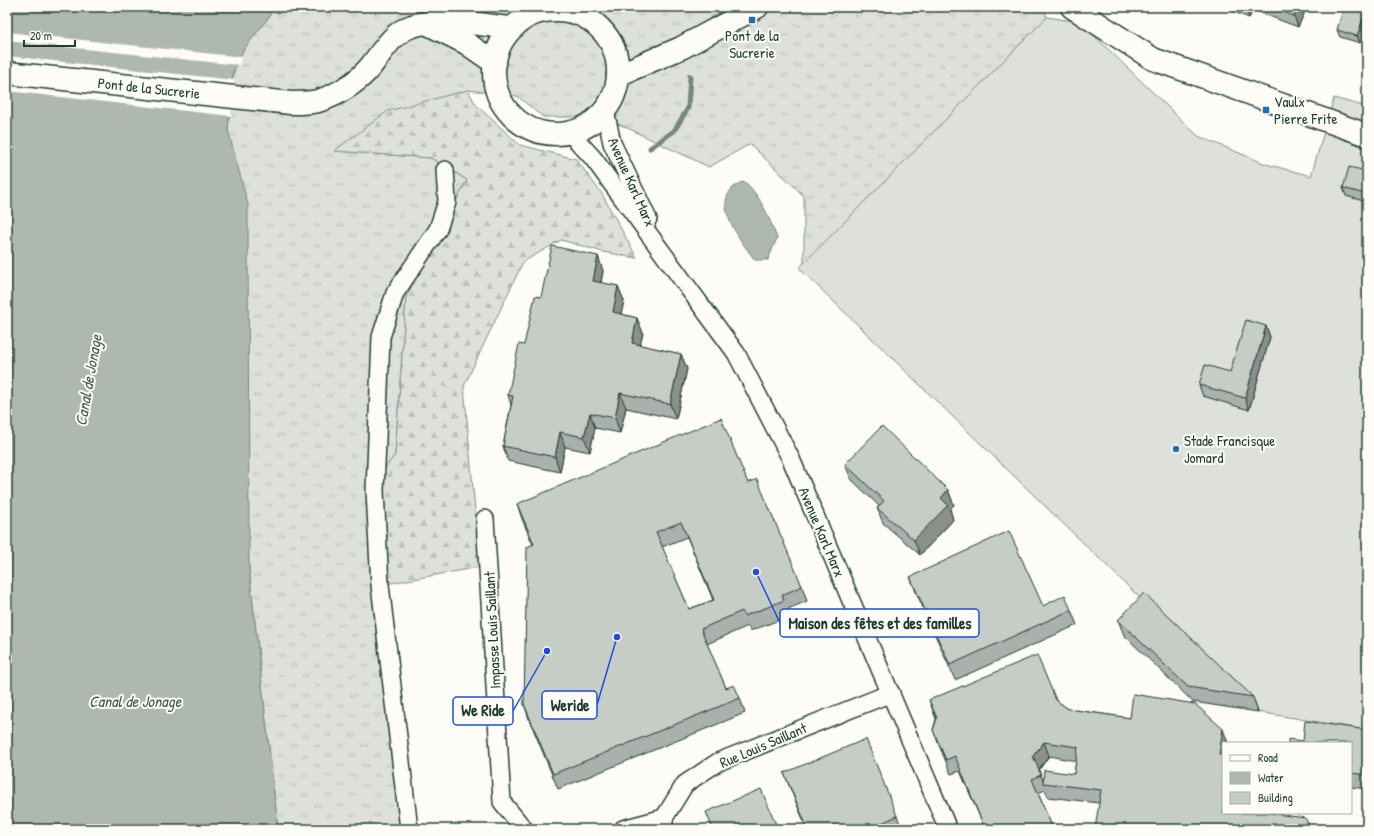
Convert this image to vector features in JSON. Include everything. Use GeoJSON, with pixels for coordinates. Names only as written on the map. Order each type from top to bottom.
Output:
{"type":"FeatureCollection","features":[{"type":"Feature","properties":{"kind":"main road"},"geometry":{"type":"LineString","coordinates":[[618,75],[681,48],[757,7]]}},
{"type":"Feature","properties":{"kind":"main road"},"geometry":{"type":"LineString","coordinates":[[1072,7],[1153,59],[1367,135]]}},
{"type":"Feature","properties":{"kind":"main road"},"geometry":{"type":"LineString","coordinates":[[544,9],[581,11],[596,24],[611,42],[618,64],[618,75],[614,94],[605,110],[595,120],[583,128],[558,134],[540,132],[524,125],[514,118],[500,98],[495,81],[495,63],[501,44],[512,28],[527,18],[544,9]]}},
{"type":"Feature","properties":{"kind":"main road","name":"Pont de la Sucrerie"},"geometry":{"type":"LineString","coordinates":[[7,73],[291,103],[317,101],[336,93],[353,83],[370,66],[395,35],[411,27],[427,23],[452,22],[512,28]]}},
{"type":"Feature","properties":{"kind":"main road"},"geometry":{"type":"LineString","coordinates":[[427,23],[466,43],[495,63]]}},
{"type":"Feature","properties":{"kind":"street","name":"Avenue Karl Marx"},"geometry":{"type":"LineString","coordinates":[[605,110],[612,143],[663,252]]}},
{"type":"Feature","properties":{"kind":"street","name":"Avenue Karl Marx"},"geometry":{"type":"LineString","coordinates":[[570,132],[594,158],[736,353],[791,459],[948,829]]}},
{"type":"Feature","properties":{"kind":"street"},"geometry":{"type":"LineString","coordinates":[[409,829],[380,585],[375,491],[380,337],[395,293],[438,229],[447,202],[445,170]]}},
{"type":"Feature","properties":{"kind":"street","name":"Impasse Louis Saillant"},"geometry":{"type":"LineString","coordinates":[[485,519],[502,802],[524,829]]}},
{"type":"Feature","properties":{"kind":"street","name":"Rue Louis Saillant"},"geometry":{"type":"LineString","coordinates":[[664,823],[685,784],[718,762],[891,693]]}},
{"type":"Feature","properties":{"kind":"street"},"geometry":{"type":"LineString","coordinates":[[623,829],[664,823]]}},
{"type":"Feature","properties":{"kind":"green space"},"geometry":{"type":"Polygon","coordinates":[[[274,7],[1043,7],[1047,17],[925,141],[804,268],[804,196],[750,144],[709,167],[621,125],[577,117],[543,117],[517,96],[468,90],[335,151],[431,158],[467,180],[406,297],[395,455],[367,492],[404,829],[278,829],[249,569],[228,130],[231,88],[238,58],[274,7]]]}},
{"type":"Feature","properties":{"kind":"green space","name":"Stade Francisque Jomard"},"geometry":{"type":"Polygon","coordinates":[[[1047,17],[1080,22],[1198,136],[1266,164],[1311,176],[1334,98],[1367,107],[1367,730],[1258,712],[799,268],[1047,17]]]}},
{"type":"Feature","properties":{"kind":"green space"},"geometry":{"type":"Polygon","coordinates":[[[468,90],[476,105],[520,145],[576,159],[602,194],[637,258],[603,252],[561,240],[523,262],[464,386],[480,567],[380,585],[366,492],[395,455],[406,297],[467,180],[431,158],[334,151],[388,111],[468,90]]]}},
{"type":"Feature","properties":{"kind":"water","name":"Canal de Jonage"},"geometry":{"type":"Polygon","coordinates":[[[7,7],[274,7],[269,17],[244,49],[233,72],[228,130],[248,205],[249,568],[278,829],[7,829],[7,7]]]}},
{"type":"Feature","properties":{"kind":"water"},"geometry":{"type":"Polygon","coordinates":[[[741,182],[746,183],[752,189],[761,202],[777,238],[768,260],[755,260],[738,236],[728,217],[726,207],[727,198],[732,189],[741,182]]]}},
{"type":"Feature","properties":{"kind":"pier"},"geometry":{"type":"Polygon","coordinates":[[[7,32],[242,57],[239,65],[7,41],[7,32]]]}},
{"type":"Feature","properties":{"kind":"pier"},"geometry":{"type":"Polygon","coordinates":[[[7,56],[234,80],[231,116],[7,91],[7,56]]]}},
{"type":"Feature","properties":{"kind":"building"},"geometry":{"type":"Polygon","coordinates":[[[1271,7],[1298,7],[1294,16],[1271,7]]]}},
{"type":"Feature","properties":{"kind":"building"},"geometry":{"type":"Polygon","coordinates":[[[1348,7],[1367,7],[1357,36],[1337,30],[1343,9],[1347,10],[1348,7]]]}},
{"type":"Feature","properties":{"kind":"building"},"geometry":{"type":"Polygon","coordinates":[[[1349,167],[1367,171],[1367,185],[1365,194],[1343,188],[1349,167]]]}},
{"type":"Feature","properties":{"kind":"building"},"geometry":{"type":"Polygon","coordinates":[[[552,246],[598,256],[593,281],[618,286],[613,312],[637,318],[632,343],[681,354],[670,404],[620,393],[615,418],[590,413],[584,437],[560,432],[555,457],[503,446],[513,396],[508,395],[519,344],[524,345],[535,296],[541,297],[552,246]]]}},
{"type":"Feature","properties":{"kind":"building"},"geometry":{"type":"Polygon","coordinates":[[[1246,320],[1266,326],[1245,398],[1199,385],[1205,365],[1230,372],[1246,320]]]}},
{"type":"Feature","properties":{"kind":"building"},"geometry":{"type":"Polygon","coordinates":[[[721,418],[748,483],[757,479],[802,586],[782,595],[784,600],[768,607],[744,616],[742,611],[701,629],[726,688],[734,685],[740,698],[553,774],[524,704],[527,547],[534,544],[517,504],[721,418]],[[681,522],[656,532],[689,609],[714,600],[681,522]]]}},
{"type":"Feature","properties":{"kind":"building"},"geometry":{"type":"Polygon","coordinates":[[[882,426],[948,490],[941,498],[948,505],[914,540],[877,508],[884,501],[845,464],[882,426]]]}},
{"type":"Feature","properties":{"kind":"building"},"geometry":{"type":"Polygon","coordinates":[[[1009,531],[1043,606],[1065,595],[1071,610],[950,665],[910,577],[1009,531]]]}},
{"type":"Feature","properties":{"kind":"building"},"geometry":{"type":"Polygon","coordinates":[[[1144,593],[1253,697],[1188,687],[1118,620],[1144,593]]]}},
{"type":"Feature","properties":{"kind":"building"},"geometry":{"type":"Polygon","coordinates":[[[1037,655],[1056,700],[1068,709],[1130,718],[1133,694],[1195,704],[1223,729],[1219,755],[1222,755],[1222,814],[1276,814],[1305,818],[1312,829],[1095,829],[1101,790],[1043,783],[1044,770],[1074,774],[1078,747],[1044,742],[1033,756],[1041,775],[1032,779],[1053,829],[985,829],[955,756],[946,760],[933,730],[937,718],[929,700],[1037,655]]]}},
{"type":"Feature","properties":{"kind":"building"},"geometry":{"type":"Polygon","coordinates":[[[1305,721],[1367,730],[1367,775],[1352,773],[1352,742],[1288,742],[1288,739],[1303,741],[1305,721]]]}},
{"type":"Feature","properties":{"kind":"building"},"geometry":{"type":"Polygon","coordinates":[[[866,739],[897,816],[868,829],[808,829],[784,773],[866,739]]]}},
{"type":"Feature","properties":{"kind":"building"},"geometry":{"type":"Polygon","coordinates":[[[761,789],[778,829],[713,829],[706,812],[761,789]]]}},
{"type":"Feature","properties":{"kind":"waterway"},"geometry":{"type":"LineString","coordinates":[[650,148],[674,131],[688,108],[690,76]]}},
{"type":"Feature","properties":{"kind":"place","name":"Pont de la Sucrerie"},"geometry":{"type":"Point","coordinates":[752,20]}},
{"type":"Feature","properties":{"kind":"place","name":"Vaulx Pierre Frite"},"geometry":{"type":"Point","coordinates":[1266,110]}},
{"type":"Feature","properties":{"kind":"place","name":"Stade Francisque Jomard"},"geometry":{"type":"Point","coordinates":[1176,449]}},
{"type":"Feature","properties":{"kind":"place","name":"Maison des fêtes et des familles"},"geometry":{"type":"Point","coordinates":[756,572]}},
{"type":"Feature","properties":{"kind":"place","name":"Weride"},"geometry":{"type":"Point","coordinates":[617,637]}},
{"type":"Feature","properties":{"kind":"place","name":"We Ride"},"geometry":{"type":"Point","coordinates":[547,651]}}]}
